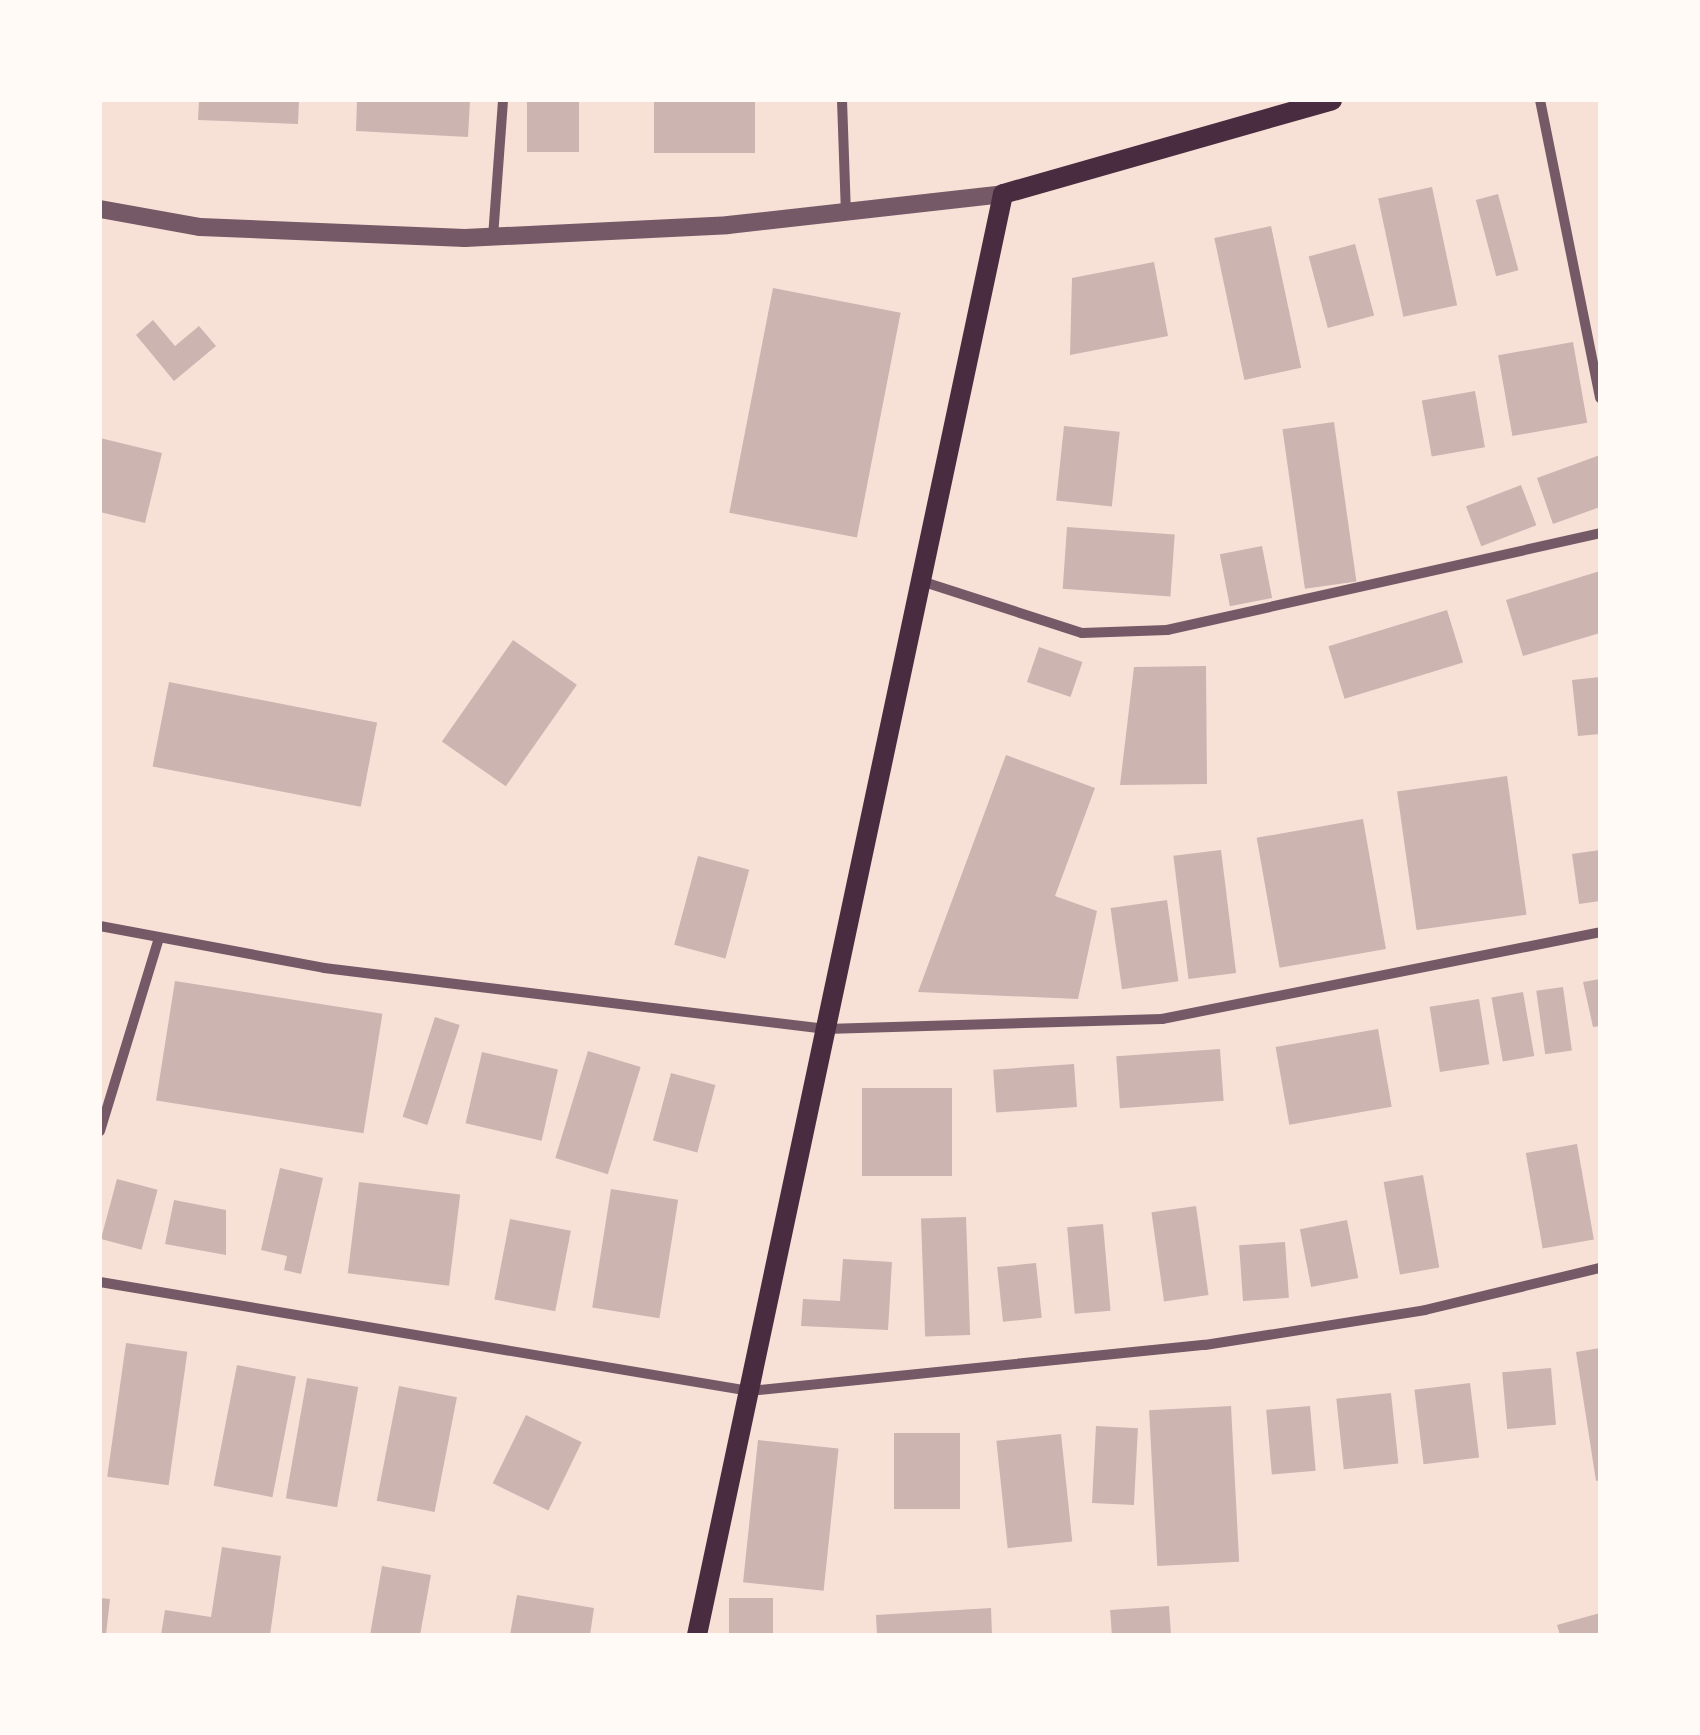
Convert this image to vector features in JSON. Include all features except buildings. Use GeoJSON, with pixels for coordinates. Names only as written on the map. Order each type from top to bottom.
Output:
{"type":"FeatureCollection","features":[{"type":"Feature","properties":{"kind":"main road"},"geometry":{"type":"LineString","coordinates":[[697,1635],[1003,194],[1332,100]]}},
{"type":"Feature","properties":{"kind":"street"},"geometry":{"type":"LineString","coordinates":[[493,236],[503,100]]}},
{"type":"Feature","properties":{"kind":"street"},"geometry":{"type":"LineString","coordinates":[[842,100],[846,212]]}},
{"type":"Feature","properties":{"kind":"street"},"geometry":{"type":"LineString","coordinates":[[1540,100],[1600,398]]}},
{"type":"Feature","properties":{"kind":"street"},"geometry":{"type":"LineString","coordinates":[[100,209],[200,227],[493,236],[846,212],[1003,194]]}},
{"type":"Feature","properties":{"kind":"street"},"geometry":{"type":"LineString","coordinates":[[921,581],[1082,633],[1167,630],[1600,533]]}},
{"type":"Feature","properties":{"kind":"street"},"geometry":{"type":"LineString","coordinates":[[100,926],[158,938],[826,1029],[1162,1019],[1600,932]]}},
{"type":"Feature","properties":{"kind":"street"},"geometry":{"type":"LineString","coordinates":[[100,1132],[158,938]]}},
{"type":"Feature","properties":{"kind":"street"},"geometry":{"type":"LineString","coordinates":[[100,1282],[749,1391],[1205,1345],[1424,1310],[1600,1268]]}}]}
